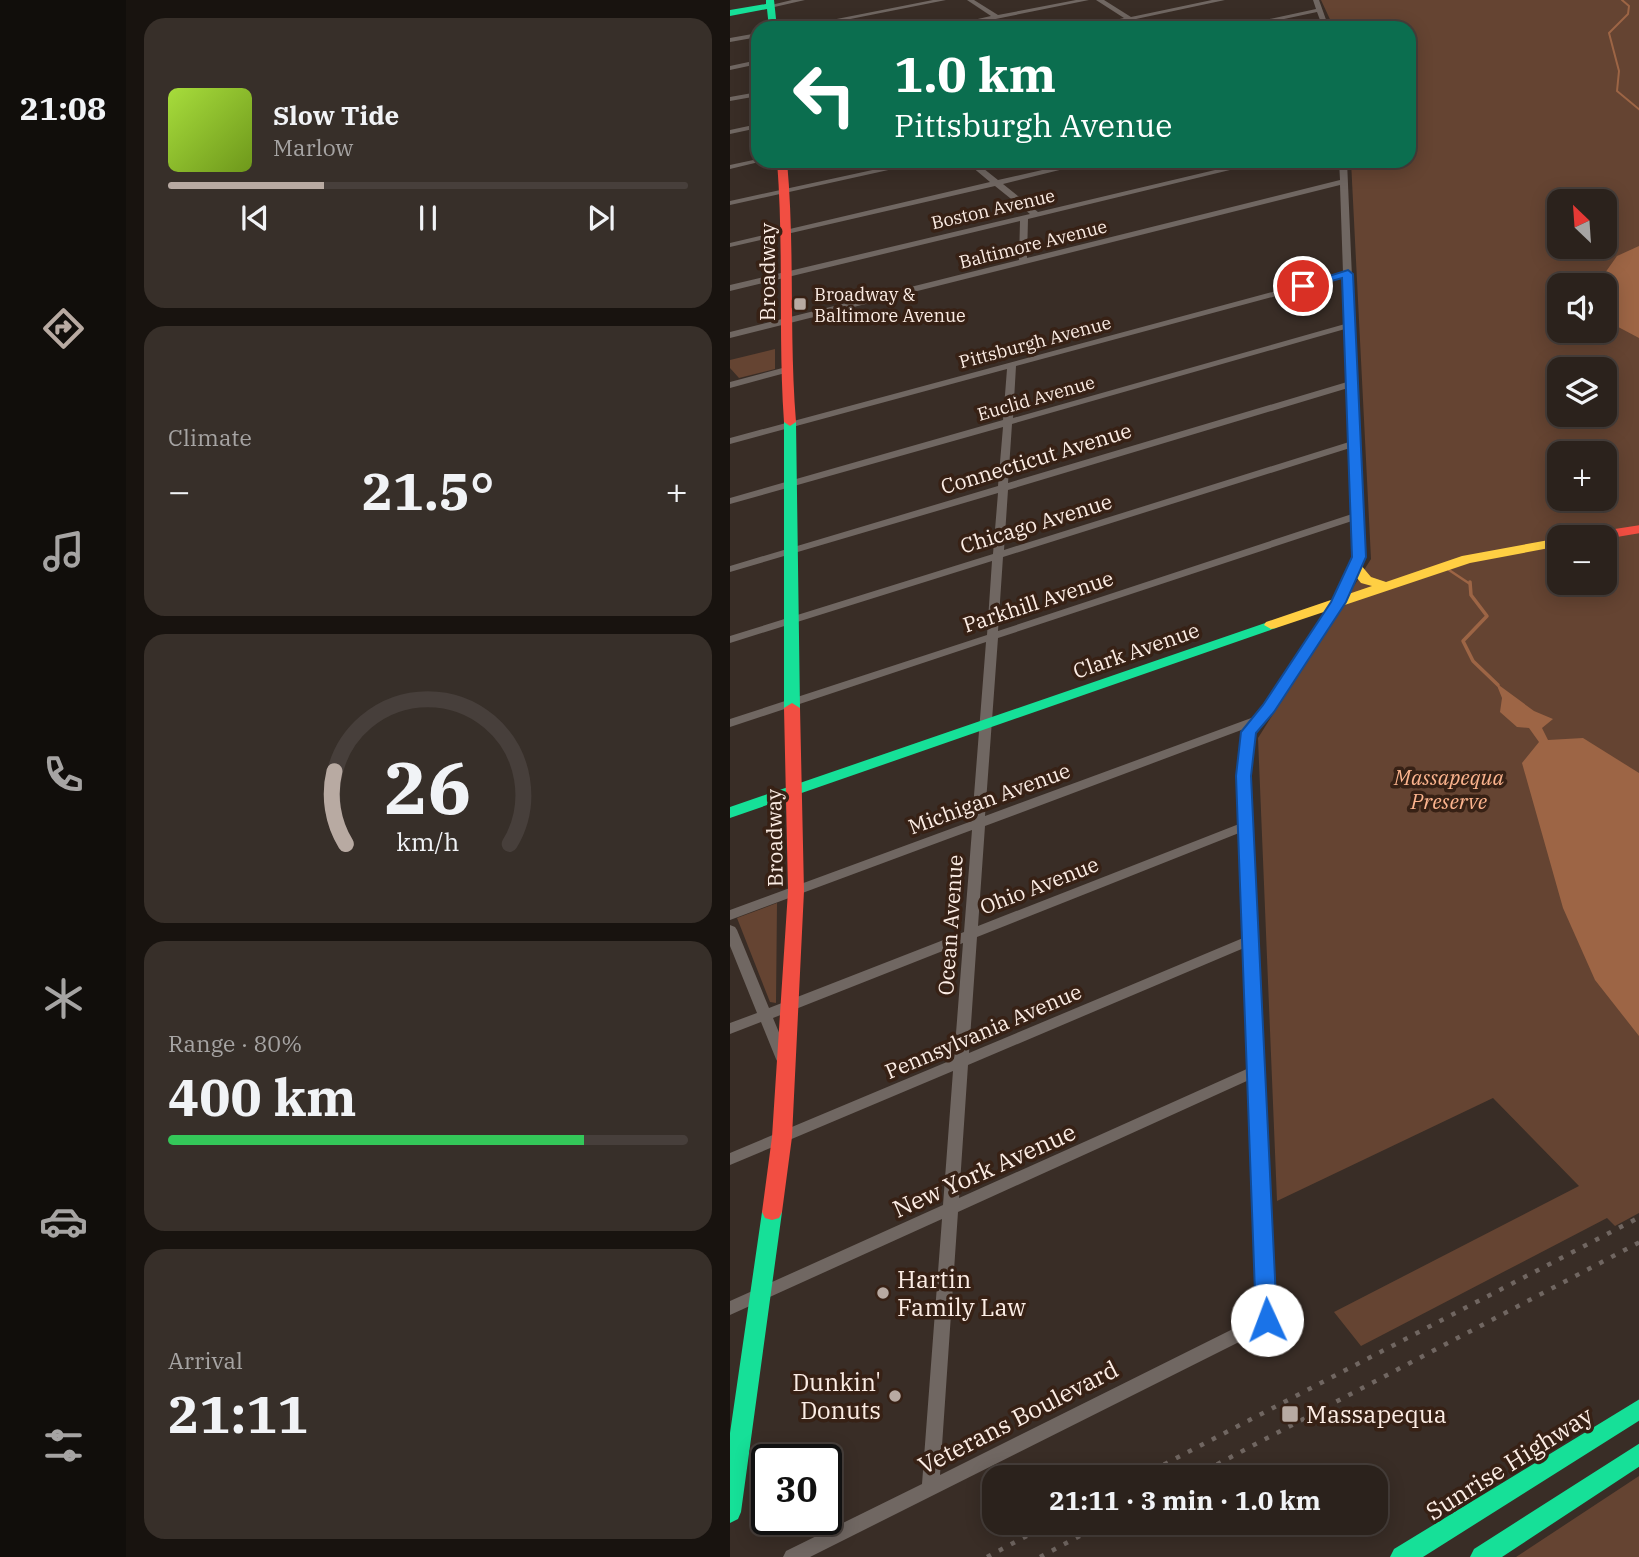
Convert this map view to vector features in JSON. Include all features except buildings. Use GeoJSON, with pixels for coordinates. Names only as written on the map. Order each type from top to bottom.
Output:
{"type":"FeatureCollection","features":[{"type":"Feature","properties":{"kind":"main road"},"geometry":{"type":"LineString","coordinates":[[730,13],[770,3],[772,21]]}},
{"type":"Feature","properties":{"kind":"main road","name":"Broadway"},"geometry":{"type":"LineString","coordinates":[[730,1512],[736,1439],[782,1137],[796,891],[791,621],[793,551],[786,370],[789,231],[783,168]]}},
{"type":"Feature","properties":{"kind":"main road"},"geometry":{"type":"LineString","coordinates":[[1617,533],[1639,529]]}},
{"type":"Feature","properties":{"kind":"main road","name":"Clark Avenue"},"geometry":{"type":"LineString","coordinates":[[730,813],[1467,559],[1547,544]]}},
{"type":"Feature","properties":{"kind":"main road"},"geometry":{"type":"LineString","coordinates":[[1355,568],[1366,580],[1385,586]]}},
{"type":"Feature","properties":{"kind":"main road","name":"Sunrise Highway"},"geometry":{"type":"LineString","coordinates":[[1402,1557],[1639,1408]]}},
{"type":"Feature","properties":{"kind":"main road"},"geometry":{"type":"LineString","coordinates":[[1482,1557],[1639,1452]]}},
{"type":"Feature","properties":{"kind":"street"},"geometry":{"type":"LineString","coordinates":[[770,3],[802,0]]}},
{"type":"Feature","properties":{"kind":"street"},"geometry":{"type":"LineString","coordinates":[[832,21],[944,0]]}},
{"type":"Feature","properties":{"kind":"street"},"geometry":{"type":"LineString","coordinates":[[970,0],[996,17]]}},
{"type":"Feature","properties":{"kind":"street"},"geometry":{"type":"LineString","coordinates":[[976,21],[1086,0]]}},
{"type":"Feature","properties":{"kind":"street"},"geometry":{"type":"LineString","coordinates":[[1099,0],[1133,21]]}},
{"type":"Feature","properties":{"kind":"street"},"geometry":{"type":"LineString","coordinates":[[1120,21],[1222,0]]}},
{"type":"Feature","properties":{"kind":"street"},"geometry":{"type":"LineString","coordinates":[[1316,0],[1323,21]]}},
{"type":"Feature","properties":{"kind":"street"},"geometry":{"type":"LineString","coordinates":[[1265,21],[1319,10]]}},
{"type":"Feature","properties":{"kind":"street"},"geometry":{"type":"LineString","coordinates":[[730,40],[751,36]]}},
{"type":"Feature","properties":{"kind":"street"},"geometry":{"type":"LineString","coordinates":[[730,68],[751,64]]}},
{"type":"Feature","properties":{"kind":"street"},"geometry":{"type":"LineString","coordinates":[[730,99],[751,95]]}},
{"type":"Feature","properties":{"kind":"street"},"geometry":{"type":"LineString","coordinates":[[730,132],[751,128]]}},
{"type":"Feature","properties":{"kind":"street"},"geometry":{"type":"LineString","coordinates":[[730,167],[751,163]]}},
{"type":"Feature","properties":{"kind":"street"},"geometry":{"type":"LineString","coordinates":[[730,203],[893,168]]}},
{"type":"Feature","properties":{"kind":"street"},"geometry":{"type":"LineString","coordinates":[[978,168],[1036,215]]}},
{"type":"Feature","properties":{"kind":"street"},"geometry":{"type":"LineString","coordinates":[[730,245],[1062,168]]}},
{"type":"Feature","properties":{"kind":"street"},"geometry":{"type":"LineString","coordinates":[[1218,168],[1222,171]]}},
{"type":"Feature","properties":{"kind":"street","name":"Boston Avenue"},"geometry":{"type":"LineString","coordinates":[[730,288],[1234,168]]}},
{"type":"Feature","properties":{"kind":"street"},"geometry":{"type":"LineString","coordinates":[[1256,1071],[1245,743],[1248,732],[1261,719],[1338,602],[1359,557],[1343,168]]}},
{"type":"Feature","properties":{"kind":"street","name":"Baltimore Avenue"},"geometry":{"type":"LineString","coordinates":[[730,335],[1343,182]]}},
{"type":"Feature","properties":{"kind":"street"},"geometry":{"type":"LineString","coordinates":[[1023,262],[1024,218]]}},
{"type":"Feature","properties":{"kind":"street","name":"Pittsburgh Avenue"},"geometry":{"type":"LineString","coordinates":[[730,441],[1348,274]]}},
{"type":"Feature","properties":{"kind":"street","name":"Euclid Avenue"},"geometry":{"type":"LineString","coordinates":[[730,501],[1350,325]]}},
{"type":"Feature","properties":{"kind":"street","name":"Ocean Avenue"},"geometry":{"type":"LineString","coordinates":[[930,1488],[1012,364]]}},
{"type":"Feature","properties":{"kind":"street"},"geometry":{"type":"LineString","coordinates":[[730,385],[786,370]]}},
{"type":"Feature","properties":{"kind":"street","name":"Connecticut Avenue"},"geometry":{"type":"LineString","coordinates":[[730,569],[1352,384]]}},
{"type":"Feature","properties":{"kind":"street","name":"Chicago Avenue"},"geometry":{"type":"LineString","coordinates":[[730,640],[1355,443]]}},
{"type":"Feature","properties":{"kind":"street","name":"Parkhill Avenue"},"geometry":{"type":"LineString","coordinates":[[730,723],[1357,516]]}},
{"type":"Feature","properties":{"kind":"street","name":"Michigan Avenue"},"geometry":{"type":"LineString","coordinates":[[730,915],[1261,719]]}},
{"type":"Feature","properties":{"kind":"street","name":"Ohio Avenue"},"geometry":{"type":"LineString","coordinates":[[730,1029],[1246,826]]}},
{"type":"Feature","properties":{"kind":"street"},"geometry":{"type":"LineString","coordinates":[[730,930],[786,1066]]}},
{"type":"Feature","properties":{"kind":"street","name":"Pennsylvania Avenue"},"geometry":{"type":"LineString","coordinates":[[730,1159],[1251,940]]}},
{"type":"Feature","properties":{"kind":"street","name":"New York Avenue"},"geometry":{"type":"LineString","coordinates":[[730,1307],[950,1211],[1256,1071]]}},
{"type":"Feature","properties":{"kind":"street","name":"Veterans Boulevard"},"geometry":{"type":"LineString","coordinates":[[792,1557],[1267,1320],[1256,1071]]}},
{"type":"Feature","properties":{"kind":"green space","name":"Massapequa Preserve"},"geometry":{"type":"Polygon","coordinates":[[[1321,0],[1639,0],[1639,1213],[1615,1226],[1607,1218],[1361,1346],[1334,1312],[1579,1186],[1493,1098],[1277,1201],[1258,738],[1371,559],[1351,168],[1416,168],[1416,21],[1331,21],[1321,0]]]}},
{"type":"Feature","properties":{"kind":"green space"},"geometry":{"type":"Polygon","coordinates":[[[775,349],[775,369],[739,378],[730,368],[730,360],[775,349]]]}},
{"type":"Feature","properties":{"kind":"green space"},"geometry":{"type":"Polygon","coordinates":[[[777,903],[776,1003],[770,1002],[737,918],[777,903]]]}},
{"type":"Feature","properties":{"kind":"green space"},"geometry":{"type":"Polygon","coordinates":[[[1639,1476],[1639,1557],[1516,1557],[1639,1476]]]}},
{"type":"Feature","properties":{"kind":"shaded area"},"geometry":{"type":"Polygon","coordinates":[[[1639,246],[1639,338],[1617,326],[1617,273],[1605,273],[1617,256],[1639,246]]]}},
{"type":"Feature","properties":{"kind":"shaded area"},"geometry":{"type":"Polygon","coordinates":[[[1496,683],[1534,711],[1553,719],[1542,728],[1548,740],[1583,738],[1639,773],[1639,1036],[1595,980],[1563,908],[1522,763],[1539,742],[1529,728],[1517,727],[1500,712],[1502,698],[1496,683]]]}},
{"type":"Feature","properties":{"kind":"waterway"},"geometry":{"type":"LineString","coordinates":[[1622,0],[1629,6],[1628,14],[1609,33],[1619,71],[1617,91],[1640,110]]}},
{"type":"Feature","properties":{"kind":"waterway"},"geometry":{"type":"LineString","coordinates":[[1449,570],[1470,584]]}},
{"type":"Feature","properties":{"kind":"waterway"},"geometry":{"type":"LineString","coordinates":[[1470,582],[1471,595],[1487,616],[1463,641],[1473,661],[1498,685]]}},
{"type":"Feature","properties":{"kind":"railway"},"geometry":{"type":"LineString","coordinates":[[1163,1465],[1640,1217]]}},
{"type":"Feature","properties":{"kind":"railway"},"geometry":{"type":"LineString","coordinates":[[1216,1465],[1640,1242]]}},
{"type":"Feature","properties":{"kind":"railway"},"geometry":{"type":"LineString","coordinates":[[987,1557],[1028,1535]]}},
{"type":"Feature","properties":{"kind":"railway"},"geometry":{"type":"LineString","coordinates":[[1040,1557],[1081,1535]]}},
{"type":"Feature","properties":{"kind":"traffic: fast"},"geometry":{"type":"LineString","coordinates":[[770,0],[772,21]]}},
{"type":"Feature","properties":{"kind":"traffic: fast"},"geometry":{"type":"LineString","coordinates":[[730,13],[770,6]]}},
{"type":"Feature","properties":{"kind":"traffic: fast"},"geometry":{"type":"LineString","coordinates":[[790,422],[792,708]]}},
{"type":"Feature","properties":{"kind":"traffic: fast"},"geometry":{"type":"LineString","coordinates":[[730,813],[1271,625]]}},
{"type":"Feature","properties":{"kind":"traffic: fast"},"geometry":{"type":"LineString","coordinates":[[730,1512],[772,1212]]}},
{"type":"Feature","properties":{"kind":"traffic: fast"},"geometry":{"type":"LineString","coordinates":[[1402,1557],[1640,1408]]}},
{"type":"Feature","properties":{"kind":"traffic: fast"},"geometry":{"type":"LineString","coordinates":[[1482,1557],[1640,1453]]}},
{"type":"Feature","properties":{"kind":"traffic: slow"},"geometry":{"type":"LineString","coordinates":[[1271,625],[1467,559],[1547,544]]}},
{"type":"Feature","properties":{"kind":"traffic: slow"},"geometry":{"type":"LineString","coordinates":[[1355,567],[1366,580],[1385,586]]}},
{"type":"Feature","properties":{"kind":"traffic: jam"},"geometry":{"type":"LineString","coordinates":[[783,168],[786,226],[786,357],[790,422]]}},
{"type":"Feature","properties":{"kind":"traffic: jam"},"geometry":{"type":"LineString","coordinates":[[1617,533],[1640,529]]}},
{"type":"Feature","properties":{"kind":"traffic: jam"},"geometry":{"type":"LineString","coordinates":[[772,1212],[782,1137],[796,891],[792,708]]}},
{"type":"Feature","properties":{"kind":"place","name":"Broadway & Baltimore Avenue"},"geometry":{"type":"Point","coordinates":[800,304]}},
{"type":"Feature","properties":{"kind":"place","name":"Hartin Family Law"},"geometry":{"type":"Point","coordinates":[883,1293]}},
{"type":"Feature","properties":{"kind":"place","name":"Dunkin' Donuts"},"geometry":{"type":"Point","coordinates":[895,1396]}},
{"type":"Feature","properties":{"kind":"place","name":"Massapequa"},"geometry":{"type":"Point","coordinates":[1290,1414]}},
{"type":"Feature","properties":{"kind":"route"},"geometry":{"type":"LineString","coordinates":[[1267,1320],[1243,776],[1245,743],[1248,732],[1269,708],[1338,602],[1359,557],[1348,274],[1303,286]]}}]}
